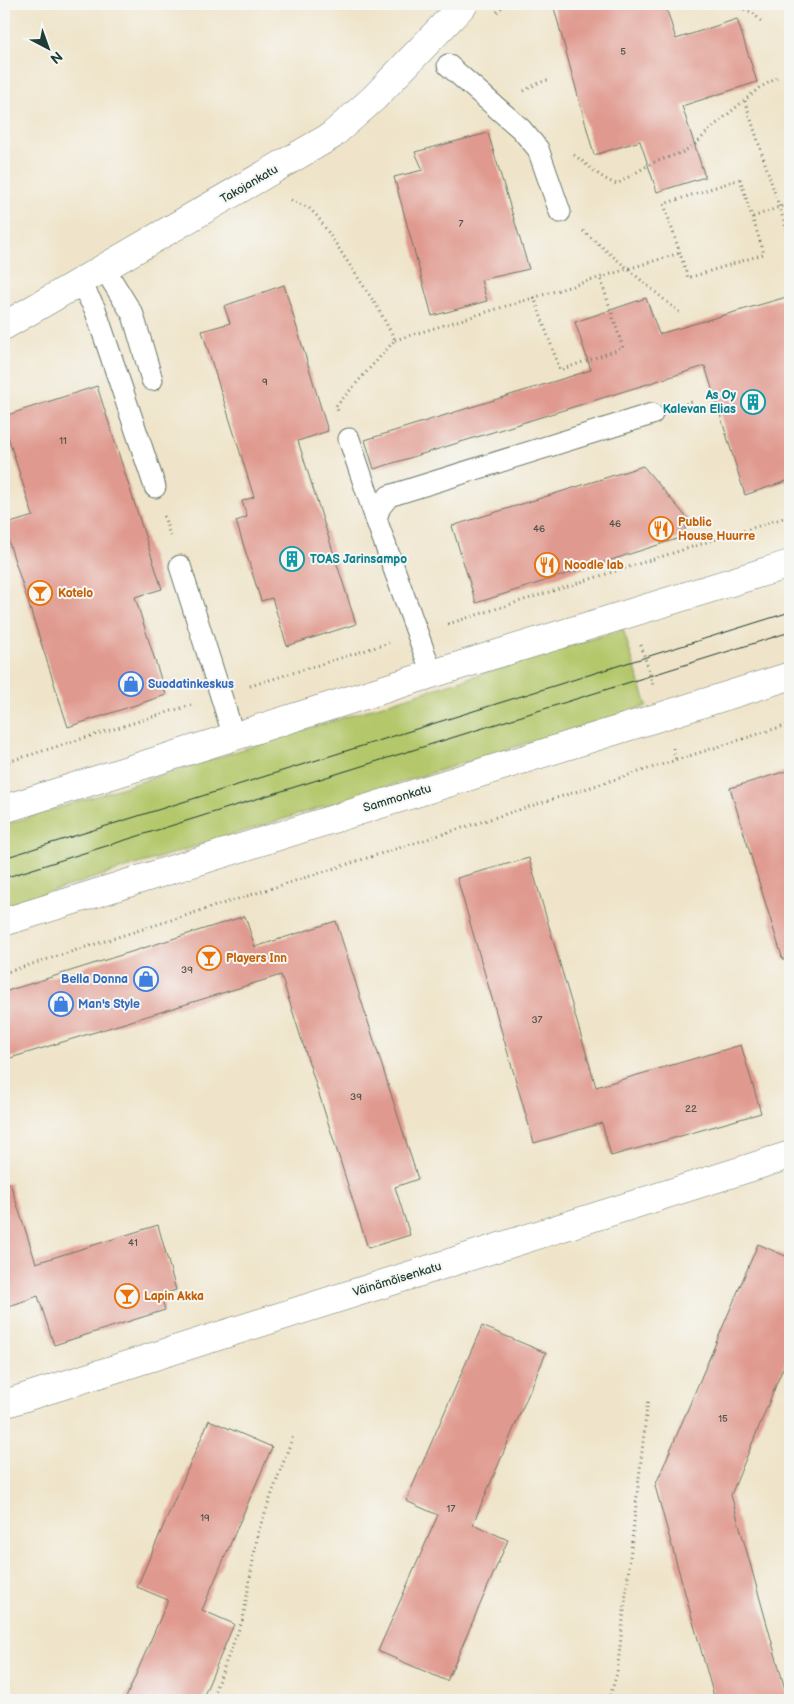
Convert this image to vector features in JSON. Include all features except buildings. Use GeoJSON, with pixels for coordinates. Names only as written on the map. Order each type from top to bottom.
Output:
{"type":"FeatureCollection","features":[{"type":"Feature","properties":{"kind":"main road","name":"Takojankatu"},"geometry":{"type":"LineString","coordinates":[[4,326],[331,136],[374,98],[464,4]]}},
{"type":"Feature","properties":{"kind":"main road"},"geometry":{"type":"LineString","coordinates":[[4,810],[432,674],[790,564]]}},
{"type":"Feature","properties":{"kind":"main road","name":"Sammonkatu"},"geometry":{"type":"LineString","coordinates":[[4,922],[790,676]]}},
{"type":"Feature","properties":{"kind":"main road","name":"Väinämöisenkatu"},"geometry":{"type":"LineString","coordinates":[[4,1404],[790,1155]]}},
{"type":"Feature","properties":{"kind":"lane"},"geometry":{"type":"LineString","coordinates":[[448,65],[515,123],[538,149],[560,212]]}},
{"type":"Feature","properties":{"kind":"lane"},"geometry":{"type":"LineString","coordinates":[[104,268],[132,315],[152,380]]}},
{"type":"Feature","properties":{"kind":"lane"},"geometry":{"type":"LineString","coordinates":[[80,282],[95,309],[156,487]]}},
{"type":"Feature","properties":{"kind":"lane"},"geometry":{"type":"LineString","coordinates":[[376,519],[380,507],[389,496],[652,414]]}},
{"type":"Feature","properties":{"kind":"lane"},"geometry":{"type":"LineString","coordinates":[[349,439],[432,674]]}},
{"type":"Feature","properties":{"kind":"lane"},"geometry":{"type":"LineString","coordinates":[[180,566],[234,737]]}},
{"type":"Feature","properties":{"kind":"path"},"geometry":{"type":"LineString","coordinates":[[736,4],[740,8],[752,12],[763,23]]}},
{"type":"Feature","properties":{"kind":"path"},"geometry":{"type":"LineString","coordinates":[[538,149],[555,147],[570,153],[587,164],[605,180],[617,184],[652,163],[684,152],[697,143],[713,126],[759,88],[777,78]]}},
{"type":"Feature","properties":{"kind":"path"},"geometry":{"type":"LineString","coordinates":[[745,100],[790,240]]}},
{"type":"Feature","properties":{"kind":"path"},"geometry":{"type":"LineString","coordinates":[[740,179],[753,217],[764,254],[688,278],[664,204],[740,179]]}},
{"type":"Feature","properties":{"kind":"path"},"geometry":{"type":"LineString","coordinates":[[288,199],[309,208],[318,217],[378,308],[395,340]]}},
{"type":"Feature","properties":{"kind":"path"},"geometry":{"type":"LineString","coordinates":[[753,217],[790,203]]}},
{"type":"Feature","properties":{"kind":"path"},"geometry":{"type":"LineString","coordinates":[[560,212],[680,314]]}},
{"type":"Feature","properties":{"kind":"path"},"geometry":{"type":"LineString","coordinates":[[336,406],[395,340],[680,253]]}},
{"type":"Feature","properties":{"kind":"path"},"geometry":{"type":"LineString","coordinates":[[534,297],[560,370],[623,348],[600,276]]}},
{"type":"Feature","properties":{"kind":"path"},"geometry":{"type":"LineString","coordinates":[[156,487],[180,566]]}},
{"type":"Feature","properties":{"kind":"path"},"geometry":{"type":"LineString","coordinates":[[618,571],[676,760]]}},
{"type":"Feature","properties":{"kind":"path"},"geometry":{"type":"LineString","coordinates":[[4,973],[790,724]]}},
{"type":"Feature","properties":{"kind":"path"},"geometry":{"type":"LineString","coordinates":[[610,1700],[618,1673],[648,1398]]}},
{"type":"Feature","properties":{"kind":"path"},"geometry":{"type":"LineString","coordinates":[[211,1700],[243,1619],[258,1532],[292,1436]]}},
{"type":"Feature","properties":{"kind":"green space"},"geometry":{"type":"Polygon","coordinates":[[[623,629],[647,706],[4,906],[4,825],[623,629]]]}},
{"type":"Feature","properties":{"kind":"tram line"},"geometry":{"type":"LineString","coordinates":[[4,858],[790,612]]}},
{"type":"Feature","properties":{"kind":"tram line"},"geometry":{"type":"LineString","coordinates":[[4,878],[790,632]]}},
{"type":"Feature","properties":{"kind":"place","name":"As Oy Kalevan Elias"},"geometry":{"type":"Point","coordinates":[753,402]}},
{"type":"Feature","properties":{"kind":"place","name":"Public House Huurre"},"geometry":{"type":"Point","coordinates":[661,529]}},
{"type":"Feature","properties":{"kind":"place","name":"TOAS Jarinsampo"},"geometry":{"type":"Point","coordinates":[292,559]}},
{"type":"Feature","properties":{"kind":"place","name":"Noodle lab"},"geometry":{"type":"Point","coordinates":[547,565]}},
{"type":"Feature","properties":{"kind":"place","name":"Kotelo"},"geometry":{"type":"Point","coordinates":[40,593]}},
{"type":"Feature","properties":{"kind":"place","name":"Suodatinkeskus"},"geometry":{"type":"Point","coordinates":[131,684]}},
{"type":"Feature","properties":{"kind":"place","name":"Players Inn"},"geometry":{"type":"Point","coordinates":[209,958]}},
{"type":"Feature","properties":{"kind":"place","name":"Bella Donna"},"geometry":{"type":"Point","coordinates":[146,979]}},
{"type":"Feature","properties":{"kind":"place","name":"Man's Style"},"geometry":{"type":"Point","coordinates":[61,1004]}},
{"type":"Feature","properties":{"kind":"place","name":"Lapin Akka"},"geometry":{"type":"Point","coordinates":[127,1296]}}]}
